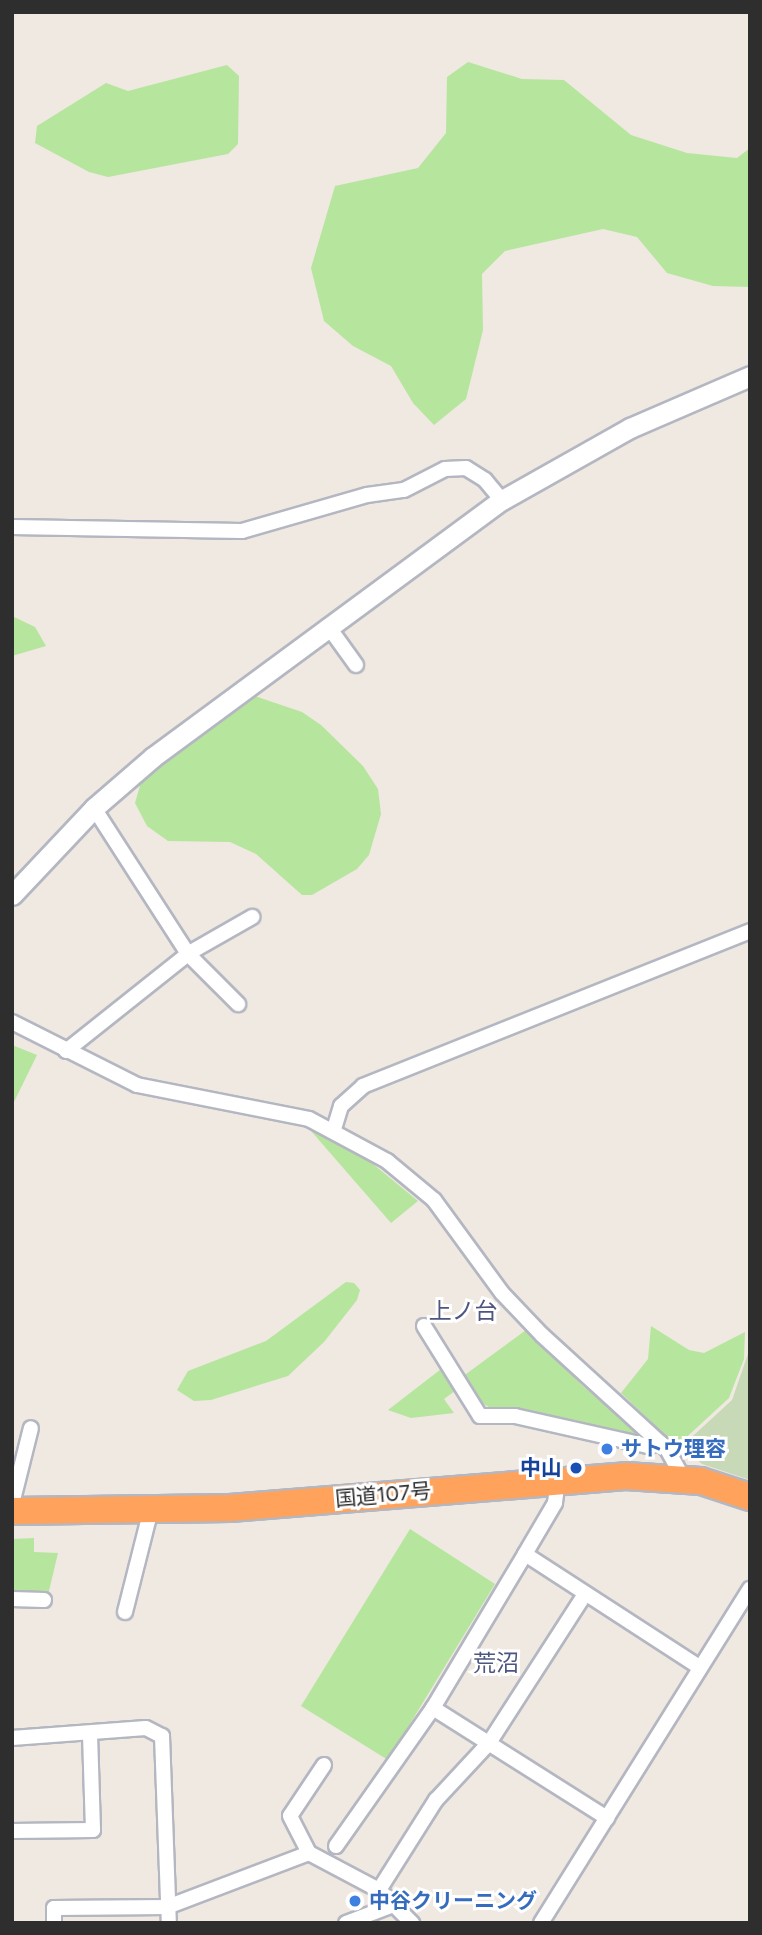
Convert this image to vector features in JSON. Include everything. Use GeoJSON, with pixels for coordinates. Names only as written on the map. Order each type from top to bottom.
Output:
{"type":"FeatureCollection","features":[{"type":"Feature","properties":{"kind":"highway","name":"国道107号"},"geometry":{"type":"LineString","coordinates":[[12,1511],[150,1513],[558,1480],[683,1478],[750,1497]]}},
{"type":"Feature","properties":{"kind":"street"},"geometry":{"type":"LineString","coordinates":[[12,895],[94,808],[153,757],[502,500],[630,428],[750,376]]}},
{"type":"Feature","properties":{"kind":"street"},"geometry":{"type":"LineString","coordinates":[[12,527],[242,531],[367,495],[404,490],[445,469],[466,467],[502,500]]}},
{"type":"Feature","properties":{"kind":"street"},"geometry":{"type":"LineString","coordinates":[[328,626],[356,665]]}},
{"type":"Feature","properties":{"kind":"street"},"geometry":{"type":"LineString","coordinates":[[94,808],[188,954],[239,1004]]}},
{"type":"Feature","properties":{"kind":"street"},"geometry":{"type":"LineString","coordinates":[[65,1051],[188,954],[252,917]]}},
{"type":"Feature","properties":{"kind":"street"},"geometry":{"type":"LineString","coordinates":[[334,1129],[341,1106],[363,1086],[750,931]]}},
{"type":"Feature","properties":{"kind":"street"},"geometry":{"type":"LineString","coordinates":[[12,1022],[65,1051],[138,1085],[309,1119],[334,1129],[387,1161],[434,1200],[502,1293],[661,1443],[683,1478]]}},
{"type":"Feature","properties":{"kind":"street"},"geometry":{"type":"LineString","coordinates":[[424,1326],[480,1416],[515,1416],[648,1446],[661,1443]]}},
{"type":"Feature","properties":{"kind":"street"},"geometry":{"type":"LineString","coordinates":[[12,1504],[31,1428]]}},
{"type":"Feature","properties":{"kind":"street"},"geometry":{"type":"LineString","coordinates":[[336,1846],[433,1708],[555,1503],[558,1480]]}},
{"type":"Feature","properties":{"kind":"street"},"geometry":{"type":"LineString","coordinates":[[125,1612],[150,1513]]}},
{"type":"Feature","properties":{"kind":"street"},"geometry":{"type":"LineString","coordinates":[[525,1554],[699,1667]]}},
{"type":"Feature","properties":{"kind":"street"},"geometry":{"type":"LineString","coordinates":[[379,1890],[436,1800],[489,1743],[584,1594]]}},
{"type":"Feature","properties":{"kind":"street"},"geometry":{"type":"LineString","coordinates":[[541,1923],[699,1667],[748,1596]]}},
{"type":"Feature","properties":{"kind":"street"},"geometry":{"type":"LineString","coordinates":[[12,1599],[44,1600]]}},
{"type":"Feature","properties":{"kind":"street"},"geometry":{"type":"LineString","coordinates":[[433,1708],[607,1818]]}},
{"type":"Feature","properties":{"kind":"street"},"geometry":{"type":"LineString","coordinates":[[12,1738],[146,1728],[162,1736],[169,1923]]}},
{"type":"Feature","properties":{"kind":"street"},"geometry":{"type":"LineString","coordinates":[[12,1831],[93,1830],[90,1734]]}},
{"type":"Feature","properties":{"kind":"street"},"geometry":{"type":"LineString","coordinates":[[324,1766],[290,1816],[309,1853],[379,1890],[396,1904],[412,1923]]}},
{"type":"Feature","properties":{"kind":"street"},"geometry":{"type":"LineString","coordinates":[[54,1923],[54,1908],[167,1906],[309,1853]]}},
{"type":"Feature","properties":{"kind":"street"},"geometry":{"type":"LineString","coordinates":[[346,1923],[396,1904]]}},
{"type":"Feature","properties":{"kind":"green space"},"geometry":{"type":"Polygon","coordinates":[[[468,62],[522,79],[564,80],[631,135],[687,153],[737,158],[750,148],[750,287],[713,286],[667,273],[637,237],[603,229],[505,251],[482,274],[483,330],[466,399],[434,425],[413,403],[391,366],[353,346],[324,321],[311,268],[335,186],[418,168],[446,133],[447,77],[468,62]]]}},
{"type":"Feature","properties":{"kind":"green space"},"geometry":{"type":"Polygon","coordinates":[[[227,65],[239,76],[238,144],[228,154],[108,177],[89,172],[35,143],[37,126],[106,83],[128,91],[227,65]]]}},
{"type":"Feature","properties":{"kind":"green space"},"geometry":{"type":"Polygon","coordinates":[[[12,616],[35,627],[46,646],[12,656],[12,616]]]}},
{"type":"Feature","properties":{"kind":"green space"},"geometry":{"type":"Polygon","coordinates":[[[252,695],[302,712],[321,725],[363,766],[378,789],[381,814],[369,855],[357,869],[312,895],[302,895],[256,854],[230,842],[168,841],[147,826],[135,803],[141,782],[252,695]]]}},
{"type":"Feature","properties":{"kind":"green space"},"geometry":{"type":"Polygon","coordinates":[[[12,1045],[37,1055],[12,1106],[12,1045]]]}},
{"type":"Feature","properties":{"kind":"green space"},"geometry":{"type":"Polygon","coordinates":[[[305,1124],[356,1150],[418,1201],[391,1223],[305,1124]]]}},
{"type":"Feature","properties":{"kind":"green space"},"geometry":{"type":"Polygon","coordinates":[[[346,1282],[354,1283],[360,1290],[357,1300],[324,1342],[288,1376],[211,1400],[194,1401],[177,1390],[188,1371],[266,1341],[346,1282]]]}},
{"type":"Feature","properties":{"kind":"green space"},"geometry":{"type":"Polygon","coordinates":[[[651,1326],[689,1350],[704,1353],[745,1332],[744,1359],[729,1398],[679,1444],[674,1444],[621,1393],[648,1359],[651,1326]]]}},
{"type":"Feature","properties":{"kind":"green space"},"geometry":{"type":"Polygon","coordinates":[[[526,1330],[584,1387],[648,1441],[575,1425],[548,1414],[492,1409],[482,1403],[462,1377],[526,1330]]]}},
{"type":"Feature","properties":{"kind":"green space"},"geometry":{"type":"Polygon","coordinates":[[[750,1348],[750,1480],[702,1464],[682,1446],[732,1400],[750,1348]]]}},
{"type":"Feature","properties":{"kind":"green space"},"geometry":{"type":"Polygon","coordinates":[[[445,1366],[459,1388],[444,1399],[454,1413],[411,1418],[388,1410],[445,1366]]]}},
{"type":"Feature","properties":{"kind":"green space"},"geometry":{"type":"Polygon","coordinates":[[[410,1529],[495,1584],[388,1760],[301,1706],[410,1529]]]}},
{"type":"Feature","properties":{"kind":"green space"},"geometry":{"type":"Polygon","coordinates":[[[34,1538],[34,1552],[58,1553],[48,1595],[12,1594],[12,1539],[34,1538]]]}},
{"type":"Feature","properties":{"kind":"place","name":"サトウ理容"},"geometry":{"type":"Point","coordinates":[607,1449]}},
{"type":"Feature","properties":{"kind":"place","name":"中山"},"geometry":{"type":"Point","coordinates":[576,1468]}},
{"type":"Feature","properties":{"kind":"place","name":"中谷クリーニング"},"geometry":{"type":"Point","coordinates":[355,1901]}},
{"type":"Feature","properties":{"kind":"district","name":"上ノ台"},"geometry":{"type":"Point","coordinates":[463,1311]}},
{"type":"Feature","properties":{"kind":"district","name":"荒沼"},"geometry":{"type":"Point","coordinates":[496,1663]}}]}
